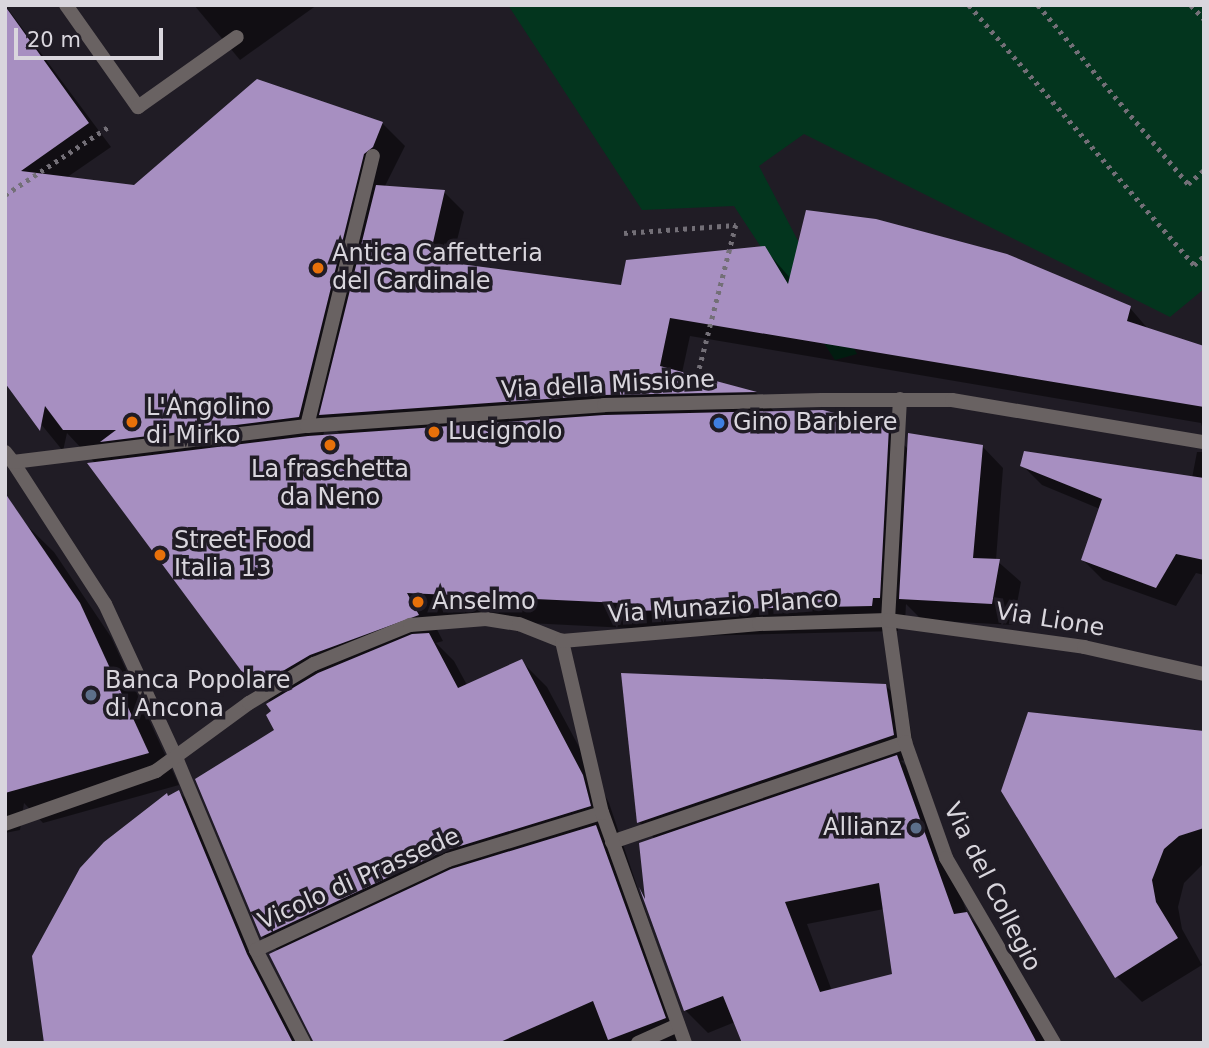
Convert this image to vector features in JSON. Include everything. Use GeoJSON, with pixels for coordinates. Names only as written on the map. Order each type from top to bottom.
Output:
{"type":"FeatureCollection","features":[{"type":"Feature","properties":{"kind":"street"},"geometry":{"type":"LineString","coordinates":[[66,5],[138,107],[237,37]]}},
{"type":"Feature","properties":{"kind":"street"},"geometry":{"type":"LineString","coordinates":[[307,426],[373,156]]}},
{"type":"Feature","properties":{"kind":"street","name":"Via della Missione"},"geometry":{"type":"LineString","coordinates":[[9,457],[307,426],[604,405],[900,399],[952,400],[1204,442]]}},
{"type":"Feature","properties":{"kind":"street","name":"Via del Collegio"},"geometry":{"type":"LineString","coordinates":[[900,399],[888,620],[905,742],[946,858],[1054,1043]]}},
{"type":"Feature","properties":{"kind":"street"},"geometry":{"type":"LineString","coordinates":[[9,457],[105,604],[177,760],[256,950],[304,1043]]}},
{"type":"Feature","properties":{"kind":"street"},"geometry":{"type":"LineString","coordinates":[[5,824],[177,760],[249,703],[314,664],[410,625],[486,619],[519,624],[562,641],[602,813],[685,1043]]}},
{"type":"Feature","properties":{"kind":"street","name":"Via Munazio Planco"},"geometry":{"type":"LineString","coordinates":[[562,641],[759,624],[888,620]]}},
{"type":"Feature","properties":{"kind":"street","name":"Via Lione"},"geometry":{"type":"LineString","coordinates":[[888,620],[1084,647],[1204,674]]}},
{"type":"Feature","properties":{"kind":"street"},"geometry":{"type":"LineString","coordinates":[[612,842],[905,742]]}},
{"type":"Feature","properties":{"kind":"street","name":"Vicolo di Prassede"},"geometry":{"type":"LineString","coordinates":[[256,950],[448,860],[602,813]]}},
{"type":"Feature","properties":{"kind":"street"},"geometry":{"type":"LineString","coordinates":[[638,1043],[678,1026]]}},
{"type":"Feature","properties":{"kind":"path"},"geometry":{"type":"LineString","coordinates":[[969,5],[1194,265],[1204,256]]}},
{"type":"Feature","properties":{"kind":"path"},"geometry":{"type":"LineString","coordinates":[[1038,5],[1188,184],[1204,170]]}},
{"type":"Feature","properties":{"kind":"path"},"geometry":{"type":"LineString","coordinates":[[1191,6],[1204,19]]}},
{"type":"Feature","properties":{"kind":"path"},"geometry":{"type":"LineString","coordinates":[[5,195],[138,107]]}},
{"type":"Feature","properties":{"kind":"path"},"geometry":{"type":"LineString","coordinates":[[624,233],[736,225],[691,403]]}},
{"type":"Feature","properties":{"kind":"green space"},"geometry":{"type":"Polygon","coordinates":[[[508,5],[1204,5],[1204,289],[1170,317],[804,134],[759,166],[857,354],[835,360],[734,206],[642,210],[508,5]]]}},
{"type":"Feature","properties":{"kind":"building"},"geometry":{"type":"Polygon","coordinates":[[[5,6],[89,123],[21,171],[134,185],[257,79],[383,122],[373,147],[364,154],[299,417],[100,442],[116,430],[63,430],[45,406],[40,431],[5,383],[5,6]]]}},
{"type":"Feature","properties":{"kind":"building"},"geometry":{"type":"Polygon","coordinates":[[[376,185],[445,190],[429,260],[621,285],[626,260],[765,246],[788,284],[806,210],[876,219],[1007,254],[1131,306],[1127,321],[1204,346],[1204,407],[670,318],[660,366],[757,392],[603,395],[319,415],[376,185]]]}},
{"type":"Feature","properties":{"kind":"building"},"geometry":{"type":"Polygon","coordinates":[[[823,410],[889,427],[880,598],[873,598],[872,606],[627,611],[643,604],[407,593],[419,615],[310,655],[254,688],[87,463],[308,436],[604,415],[823,410]]]}},
{"type":"Feature","properties":{"kind":"building"},"geometry":{"type":"Polygon","coordinates":[[[908,433],[983,445],[973,558],[1000,559],[992,604],[899,599],[908,433]]]}},
{"type":"Feature","properties":{"kind":"building"},"geometry":{"type":"Polygon","coordinates":[[[1024,451],[1204,478],[1204,560],[1176,554],[1156,588],[1081,560],[1102,499],[1020,466],[1024,451]]]}},
{"type":"Feature","properties":{"kind":"building"},"geometry":{"type":"Polygon","coordinates":[[[5,493],[80,603],[149,753],[5,793],[5,493]]]}},
{"type":"Feature","properties":{"kind":"building"},"geometry":{"type":"Polygon","coordinates":[[[429,633],[458,688],[522,659],[583,775],[591,806],[444,851],[261,937],[195,779],[274,730],[266,715],[271,711],[266,704],[318,673],[412,634],[429,633]]]}},
{"type":"Feature","properties":{"kind":"building"},"geometry":{"type":"Polygon","coordinates":[[[621,673],[886,684],[894,735],[637,823],[621,673]]]}},
{"type":"Feature","properties":{"kind":"building"},"geometry":{"type":"Polygon","coordinates":[[[1028,712],[1204,731],[1204,828],[1179,836],[1164,849],[1152,880],[1156,902],[1178,938],[1115,978],[1001,791],[1028,712]]]}},
{"type":"Feature","properties":{"kind":"building"},"geometry":{"type":"Polygon","coordinates":[[[897,755],[954,914],[967,912],[1037,1043],[742,1043],[723,996],[684,1011],[639,887],[645,899],[639,843],[897,755]],[[879,883],[785,902],[820,992],[892,974],[879,883]]]}},
{"type":"Feature","properties":{"kind":"building"},"geometry":{"type":"Polygon","coordinates":[[[179,790],[247,954],[293,1043],[44,1043],[32,956],[80,868],[104,842],[167,793],[168,796],[179,790]]]}},
{"type":"Feature","properties":{"kind":"building"},"geometry":{"type":"Polygon","coordinates":[[[596,825],[666,1018],[608,1040],[593,1001],[498,1043],[314,1043],[269,954],[451,869],[596,825]]]}},
{"type":"Feature","properties":{"kind":"place","name":"Antica Caffetteria del Cardinale"},"geometry":{"type":"Point","coordinates":[318,268]}},
{"type":"Feature","properties":{"kind":"place","name":"L'Angolino di Mirko"},"geometry":{"type":"Point","coordinates":[132,422]}},
{"type":"Feature","properties":{"kind":"place","name":"Gino Barbiere"},"geometry":{"type":"Point","coordinates":[719,423]}},
{"type":"Feature","properties":{"kind":"place","name":"Lucignolo"},"geometry":{"type":"Point","coordinates":[434,432]}},
{"type":"Feature","properties":{"kind":"place","name":"La fraschetta da Neno"},"geometry":{"type":"Point","coordinates":[330,445]}},
{"type":"Feature","properties":{"kind":"place","name":"Street Food Italia 13"},"geometry":{"type":"Point","coordinates":[160,555]}},
{"type":"Feature","properties":{"kind":"place","name":"Anselmo"},"geometry":{"type":"Point","coordinates":[418,602]}},
{"type":"Feature","properties":{"kind":"place","name":"Banca Popolare di Ancona"},"geometry":{"type":"Point","coordinates":[91,695]}},
{"type":"Feature","properties":{"kind":"place","name":"Allianz"},"geometry":{"type":"Point","coordinates":[916,828]}}]}
